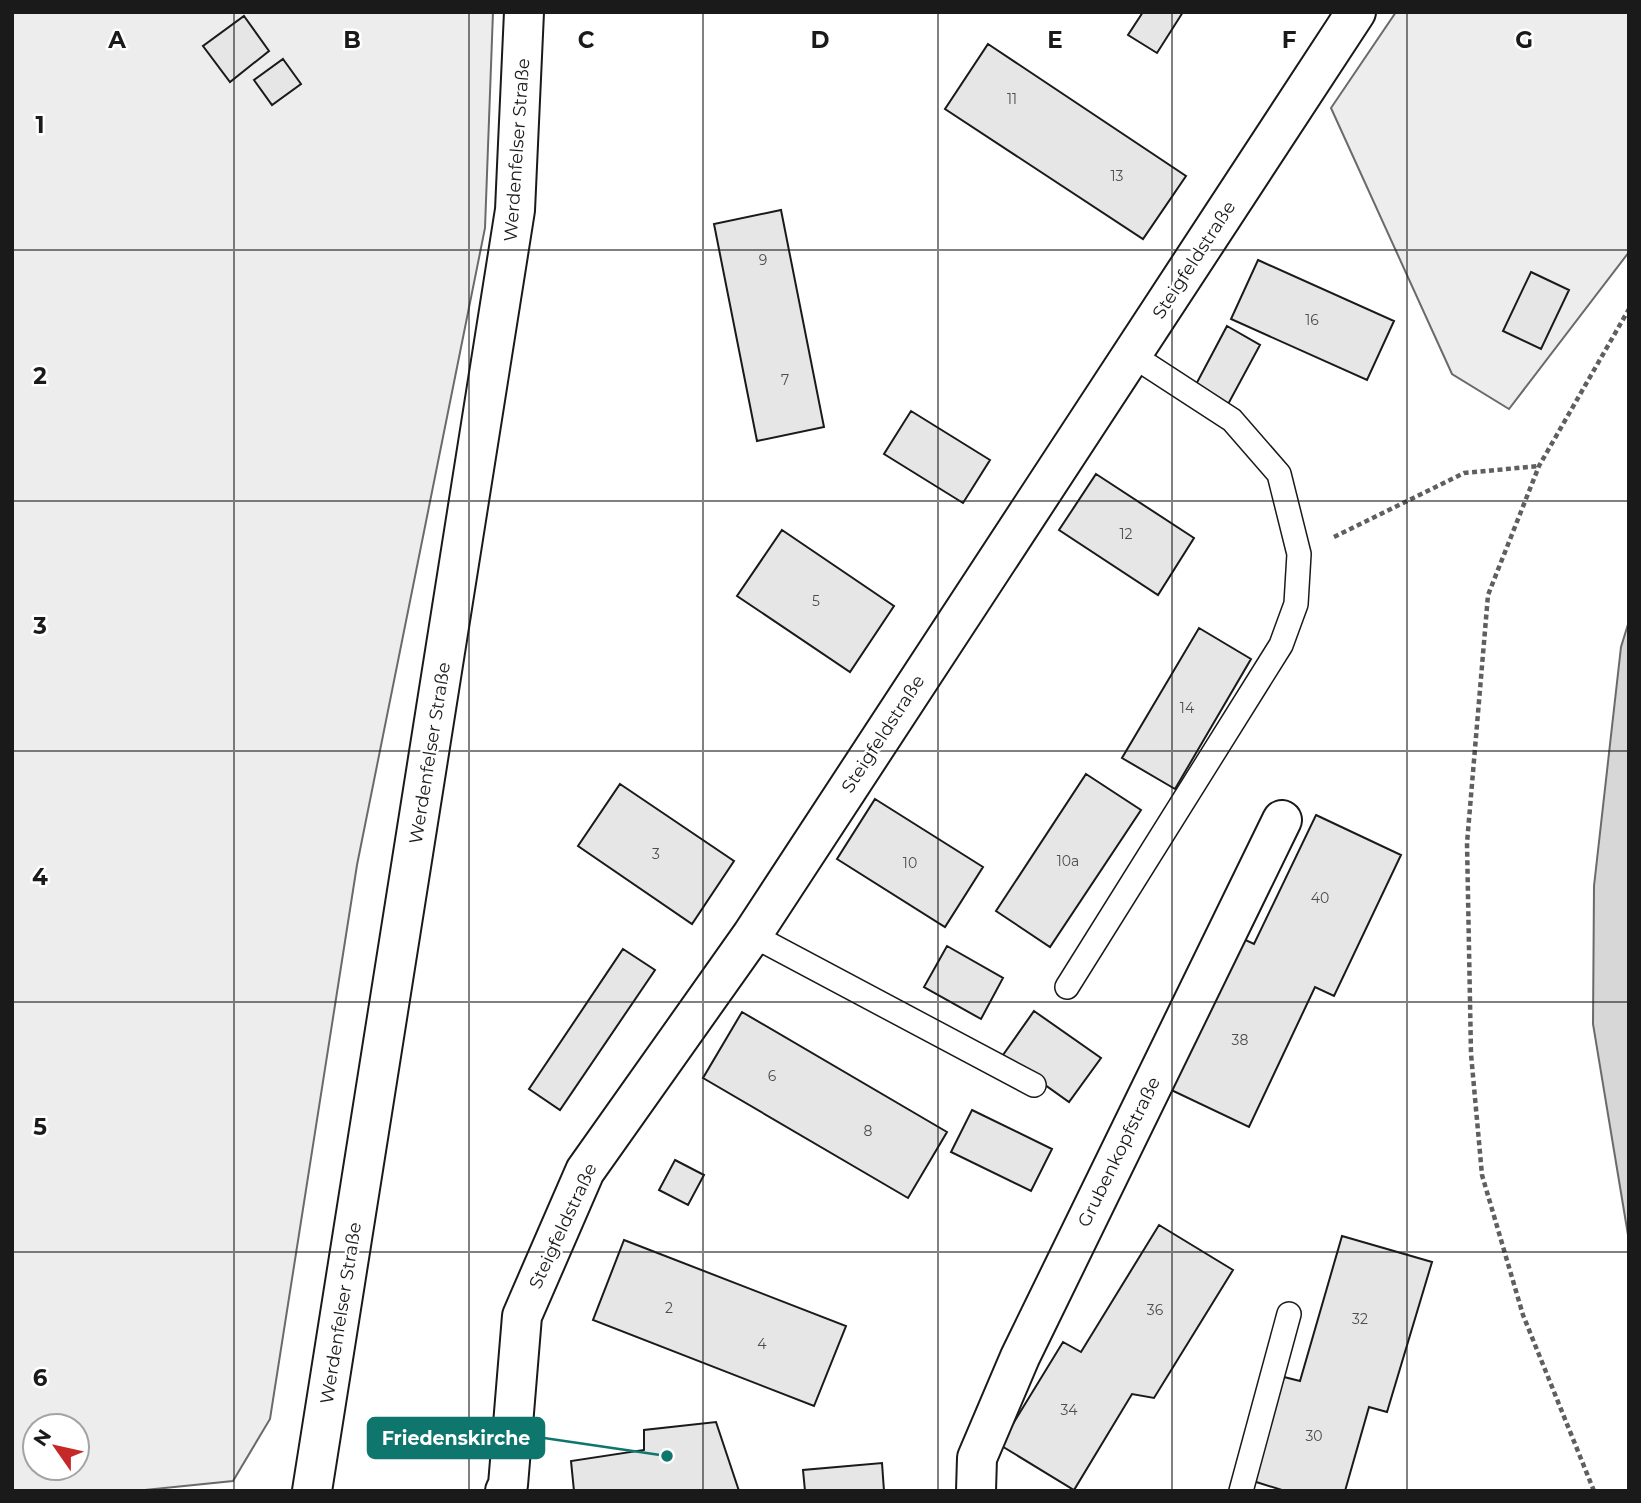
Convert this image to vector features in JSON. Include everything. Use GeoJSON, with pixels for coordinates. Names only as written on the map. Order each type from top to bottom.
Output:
{"type":"FeatureCollection","features":[{"type":"Feature","properties":{"kind":"street","name":"Werdenfelser Straße"},"geometry":{"type":"LineString","coordinates":[[312,1491],[515,210],[524,12]]}},
{"type":"Feature","properties":{"kind":"street","name":"Steigfeldstraße"},"geometry":{"type":"LineString","coordinates":[[505,1491],[508,1485],[522,1316],[585,1171],[751,935],[1356,12]]}},
{"type":"Feature","properties":{"kind":"street","name":"Grubenkopfstraße"},"geometry":{"type":"LineString","coordinates":[[976,1491],[977,1458],[1020,1357],[1282,820]]}},
{"type":"Feature","properties":{"kind":"lane"},"geometry":{"type":"LineString","coordinates":[[1067,987],[1281,645],[1296,604],[1299,554],[1279,474],[1231,420],[1132,355]]}},
{"type":"Feature","properties":{"kind":"lane"},"geometry":{"type":"LineString","coordinates":[[751,935],[1034,1085]]}},
{"type":"Feature","properties":{"kind":"lane"},"geometry":{"type":"LineString","coordinates":[[1241,1491],[1289,1314]]}},
{"type":"Feature","properties":{"kind":"path"},"geometry":{"type":"LineString","coordinates":[[1594,1491],[1523,1315],[1482,1175],[1471,1054],[1467,843],[1488,596],[1539,467],[1629,309]]}},
{"type":"Feature","properties":{"kind":"path"},"geometry":{"type":"LineString","coordinates":[[1299,554],[1464,473],[1539,467]]}},
{"type":"Feature","properties":{"kind":"shaded area"},"geometry":{"type":"Polygon","coordinates":[[[12,12],[493,12],[485,228],[357,865],[270,1419],[233,1481],[135,1491],[12,1491],[12,12]]]}},
{"type":"Feature","properties":{"kind":"shaded area"},"geometry":{"type":"Polygon","coordinates":[[[1396,12],[1629,12],[1629,252],[1509,409],[1452,374],[1331,108],[1396,12]]]}},
{"type":"Feature","properties":{"kind":"shaded area"},"geometry":{"type":"Polygon","coordinates":[[[1629,621],[1629,1241],[1593,1024],[1594,886],[1621,647],[1629,621]]]}},
{"type":"Feature","properties":{"kind":"building"},"geometry":{"type":"Polygon","coordinates":[[[1143,12],[1183,12],[1157,53],[1128,35],[1143,12]]]}},
{"type":"Feature","properties":{"kind":"building"},"geometry":{"type":"Polygon","coordinates":[[[244,16],[269,51],[230,82],[203,46],[244,16]]]}},
{"type":"Feature","properties":{"kind":"building"},"geometry":{"type":"Polygon","coordinates":[[[988,44],[1186,176],[1143,239],[945,109],[988,44]]]}},
{"type":"Feature","properties":{"kind":"building"},"geometry":{"type":"Polygon","coordinates":[[[283,59],[301,84],[272,105],[254,80],[283,59]]]}},
{"type":"Feature","properties":{"kind":"building"},"geometry":{"type":"Polygon","coordinates":[[[781,210],[824,427],[757,441],[714,224],[781,210]]]}},
{"type":"Feature","properties":{"kind":"building"},"geometry":{"type":"Polygon","coordinates":[[[1258,260],[1394,321],[1367,380],[1231,319],[1258,260]]]}},
{"type":"Feature","properties":{"kind":"building"},"geometry":{"type":"Polygon","coordinates":[[[1531,272],[1569,290],[1541,349],[1503,331],[1531,272]]]}},
{"type":"Feature","properties":{"kind":"building"},"geometry":{"type":"Polygon","coordinates":[[[1227,326],[1260,345],[1226,408],[1193,390],[1227,326]]]}},
{"type":"Feature","properties":{"kind":"building"},"geometry":{"type":"Polygon","coordinates":[[[911,411],[990,460],[963,503],[884,454],[911,411]]]}},
{"type":"Feature","properties":{"kind":"building"},"geometry":{"type":"Polygon","coordinates":[[[1096,474],[1194,538],[1158,595],[1059,530],[1096,474]]]}},
{"type":"Feature","properties":{"kind":"building"},"geometry":{"type":"Polygon","coordinates":[[[782,530],[894,606],[850,672],[737,596],[782,530]]]}},
{"type":"Feature","properties":{"kind":"building"},"geometry":{"type":"Polygon","coordinates":[[[1199,628],[1251,659],[1175,789],[1122,758],[1199,628]]]}},
{"type":"Feature","properties":{"kind":"building"},"geometry":{"type":"Polygon","coordinates":[[[1086,774],[1141,810],[1050,947],[996,911],[1086,774]]]}},
{"type":"Feature","properties":{"kind":"building"},"geometry":{"type":"Polygon","coordinates":[[[620,784],[734,861],[692,924],[578,846],[620,784]]]}},
{"type":"Feature","properties":{"kind":"building"},"geometry":{"type":"Polygon","coordinates":[[[875,799],[983,867],[945,927],[837,859],[875,799]]]}},
{"type":"Feature","properties":{"kind":"building"},"geometry":{"type":"Polygon","coordinates":[[[1316,815],[1401,855],[1334,996],[1315,987],[1249,1127],[1167,1088],[1239,937],[1254,944],[1316,815]]]}},
{"type":"Feature","properties":{"kind":"building"},"geometry":{"type":"Polygon","coordinates":[[[947,946],[1003,978],[981,1019],[924,987],[947,946]]]}},
{"type":"Feature","properties":{"kind":"building"},"geometry":{"type":"Polygon","coordinates":[[[623,949],[655,970],[560,1110],[529,1089],[623,949]]]}},
{"type":"Feature","properties":{"kind":"building"},"geometry":{"type":"Polygon","coordinates":[[[1034,1011],[1101,1058],[1069,1102],[1003,1055],[1034,1011]]]}},
{"type":"Feature","properties":{"kind":"building"},"geometry":{"type":"Polygon","coordinates":[[[742,1012],[947,1132],[908,1198],[703,1078],[742,1012]]]}},
{"type":"Feature","properties":{"kind":"building"},"geometry":{"type":"Polygon","coordinates":[[[972,1110],[1052,1149],[1031,1191],[951,1152],[972,1110]]]}},
{"type":"Feature","properties":{"kind":"building"},"geometry":{"type":"Polygon","coordinates":[[[675,1160],[704,1175],[688,1205],[659,1190],[675,1160]]]}},
{"type":"Feature","properties":{"kind":"building"},"geometry":{"type":"Polygon","coordinates":[[[1159,1225],[1233,1270],[1154,1398],[1132,1394],[1074,1490],[1000,1445],[1063,1342],[1081,1352],[1159,1225]]]}},
{"type":"Feature","properties":{"kind":"building"},"geometry":{"type":"Polygon","coordinates":[[[1342,1236],[1432,1262],[1387,1412],[1369,1407],[1345,1491],[1285,1491],[1253,1481],[1284,1377],[1300,1381],[1342,1236]]]}},
{"type":"Feature","properties":{"kind":"building"},"geometry":{"type":"Polygon","coordinates":[[[624,1240],[846,1326],[814,1406],[593,1320],[624,1240]]]}},
{"type":"Feature","properties":{"kind":"building"},"geometry":{"type":"Polygon","coordinates":[[[716,1422],[739,1491],[574,1491],[571,1461],[644,1450],[644,1430],[716,1422]]]}},
{"type":"Feature","properties":{"kind":"building"},"geometry":{"type":"Polygon","coordinates":[[[882,1463],[884,1491],[805,1491],[803,1470],[882,1463]]]}},
{"type":"Feature","properties":{"kind":"place","name":"Friedenskirche"},"geometry":{"type":"Point","coordinates":[667,1456]}}]}
